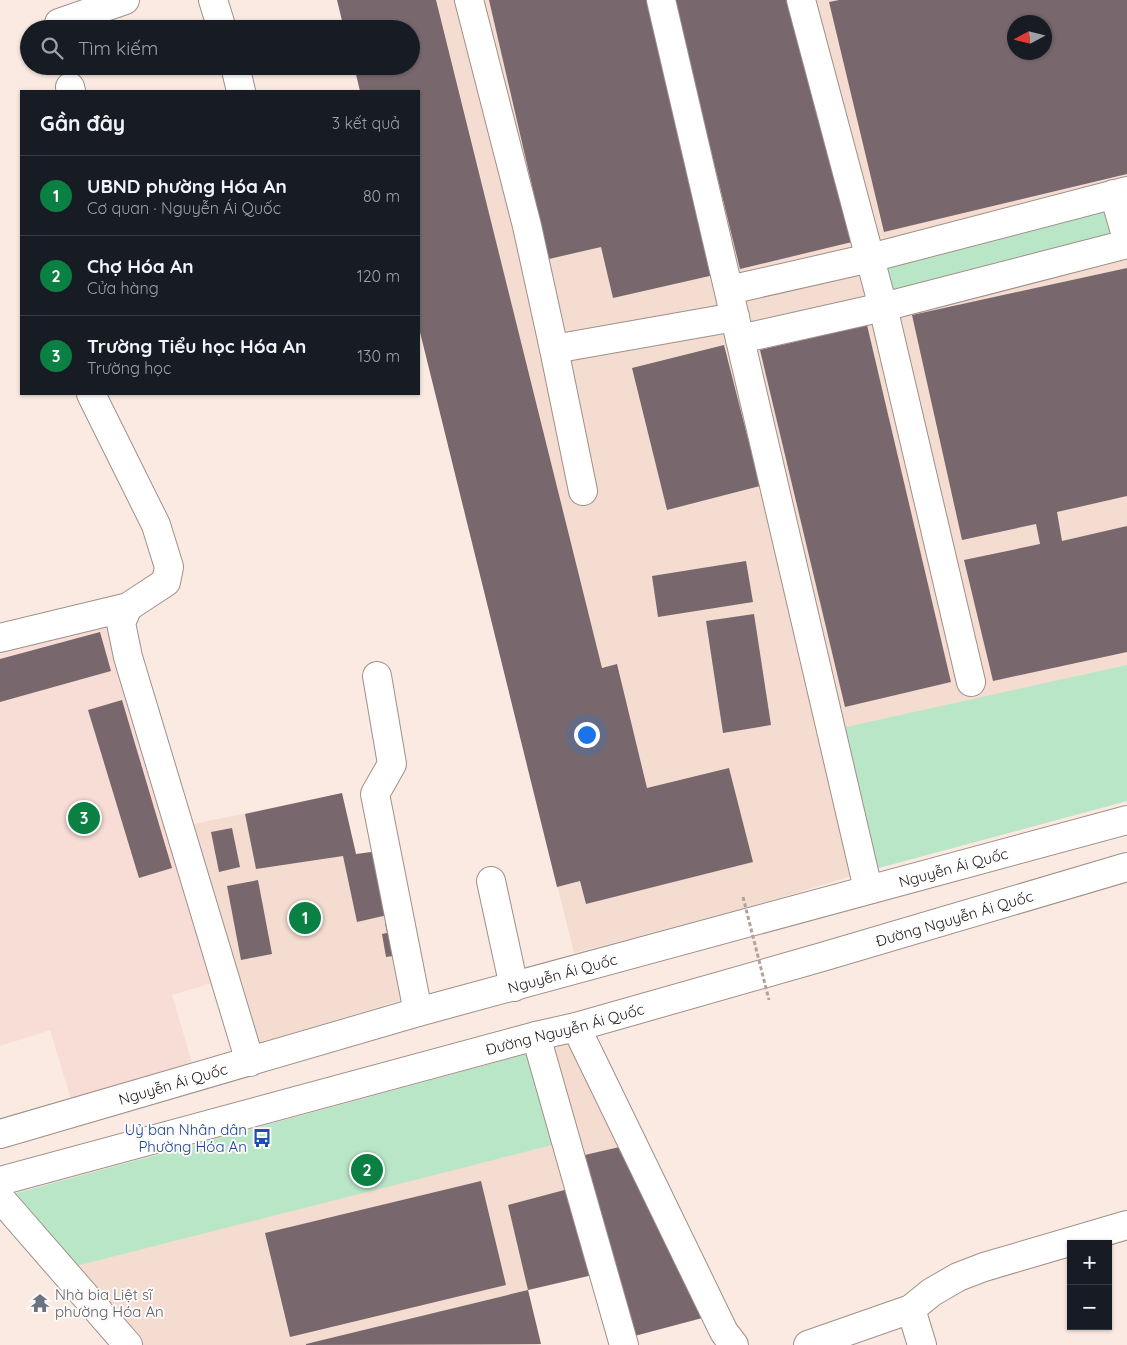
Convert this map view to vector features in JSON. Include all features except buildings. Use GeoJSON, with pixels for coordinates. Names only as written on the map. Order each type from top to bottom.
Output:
{"type":"FeatureCollection","features":[{"type":"Feature","properties":{"kind":"main road"},"geometry":{"type":"LineString","coordinates":[[68,20],[125,0]]}},
{"type":"Feature","properties":{"kind":"main road"},"geometry":{"type":"LineString","coordinates":[[213,0],[219,20]]}},
{"type":"Feature","properties":{"kind":"main road"},"geometry":{"type":"LineString","coordinates":[[469,0],[527,226],[583,491]]}},
{"type":"Feature","properties":{"kind":"main road"},"geometry":{"type":"LineString","coordinates":[[661,0],[868,889]]}},
{"type":"Feature","properties":{"kind":"main road"},"geometry":{"type":"LineString","coordinates":[[801,0],[883,307],[971,682]]}},
{"type":"Feature","properties":{"kind":"main road"},"geometry":{"type":"LineString","coordinates":[[237,75],[241,90]]}},
{"type":"Feature","properties":{"kind":"main road"},"geometry":{"type":"LineString","coordinates":[[729,290],[870,258],[1121,193],[1127,239]]}},
{"type":"Feature","properties":{"kind":"main road"},"geometry":{"type":"LineString","coordinates":[[554,349],[738,328],[883,307],[1127,244]]}},
{"type":"Feature","properties":{"kind":"main road"},"geometry":{"type":"LineString","coordinates":[[0,638],[128,607],[166,582],[169,567],[156,525],[91,395]]}},
{"type":"Feature","properties":{"kind":"main road"},"geometry":{"type":"LineString","coordinates":[[128,607],[122,623],[128,656],[250,1062]]}},
{"type":"Feature","properties":{"kind":"main road"},"geometry":{"type":"LineString","coordinates":[[377,676],[392,764],[375,794],[418,1012]]}},
{"type":"Feature","properties":{"kind":"main road","name":"Nguyễn Ái Quốc"},"geometry":{"type":"LineString","coordinates":[[0,1134],[418,1012],[1127,820]]}},
{"type":"Feature","properties":{"kind":"main road","name":"Đường Nguyễn Ái Quốc"},"geometry":{"type":"LineString","coordinates":[[0,1181],[576,1026],[1127,868]]}},
{"type":"Feature","properties":{"kind":"main road"},"geometry":{"type":"LineString","coordinates":[[492,881],[514,987]]}},
{"type":"Feature","properties":{"kind":"main road"},"geometry":{"type":"LineString","coordinates":[[576,1026],[724,1332],[734,1345]]}},
{"type":"Feature","properties":{"kind":"main road"},"geometry":{"type":"LineString","coordinates":[[536,1036],[624,1345]]}},
{"type":"Feature","properties":{"kind":"main road"},"geometry":{"type":"LineString","coordinates":[[0,1198],[128,1345]]}},
{"type":"Feature","properties":{"kind":"main road"},"geometry":{"type":"LineString","coordinates":[[808,1345],[911,1309],[932,1292],[958,1277],[984,1267],[1127,1225]]}},
{"type":"Feature","properties":{"kind":"main road"},"geometry":{"type":"LineString","coordinates":[[911,1309],[922,1345]]}},
{"type":"Feature","properties":{"kind":"path"},"geometry":{"type":"LineString","coordinates":[[743,897],[769,1000]]}},
{"type":"Feature","properties":{"kind":"shaded area"},"geometry":{"type":"Polygon","coordinates":[[[337,0],[1127,0],[1127,801],[871,870],[758,905],[574,953],[420,332],[420,90],[360,90],[356,75],[420,75],[420,20],[388,20],[337,0]]]}},
{"type":"Feature","properties":{"kind":"shaded area"},"geometry":{"type":"Polygon","coordinates":[[[111,621],[219,981],[172,995],[192,1063],[71,1099],[50,1030],[0,1046],[0,648],[111,621]]]}},
{"type":"Feature","properties":{"kind":"shaded area"},"geometry":{"type":"Polygon","coordinates":[[[342,793],[356,854],[379,851],[408,998],[255,1045],[189,825],[342,793]]]}},
{"type":"Feature","properties":{"kind":"shaded area"},"geometry":{"type":"Polygon","coordinates":[[[574,1042],[706,1317],[627,1338],[597,1274],[528,1290],[541,1344],[537,1345],[141,1345],[72,1267],[534,1052],[574,1042]]]}},
{"type":"Feature","properties":{"kind":"green space"},"geometry":{"type":"Polygon","coordinates":[[[1107,202],[1117,240],[887,301],[877,262],[1107,202]]]}},
{"type":"Feature","properties":{"kind":"green space"},"geometry":{"type":"Polygon","coordinates":[[[1127,665],[1127,801],[871,870],[837,729],[1127,665]]]}},
{"type":"Feature","properties":{"kind":"green space"},"geometry":{"type":"Polygon","coordinates":[[[534,1052],[560,1143],[72,1267],[9,1195],[534,1052]]]}},
{"type":"Feature","properties":{"kind":"place","name":"Trường Tiểu học Hóa An"},"geometry":{"type":"Point","coordinates":[84,818]}},
{"type":"Feature","properties":{"kind":"place","name":"UBND phường Hóa An"},"geometry":{"type":"Point","coordinates":[305,918]}},
{"type":"Feature","properties":{"kind":"place","name":"Uỷ ban Nhân dân Phường Hóa An"},"geometry":{"type":"Point","coordinates":[262,1138]}},
{"type":"Feature","properties":{"kind":"place","name":"Chợ Hóa An"},"geometry":{"type":"Point","coordinates":[367,1170]}},
{"type":"Feature","properties":{"kind":"place","name":"Nhà bia Liệt sĩ phường Hóa An"},"geometry":{"type":"Point","coordinates":[40,1303]}}]}
